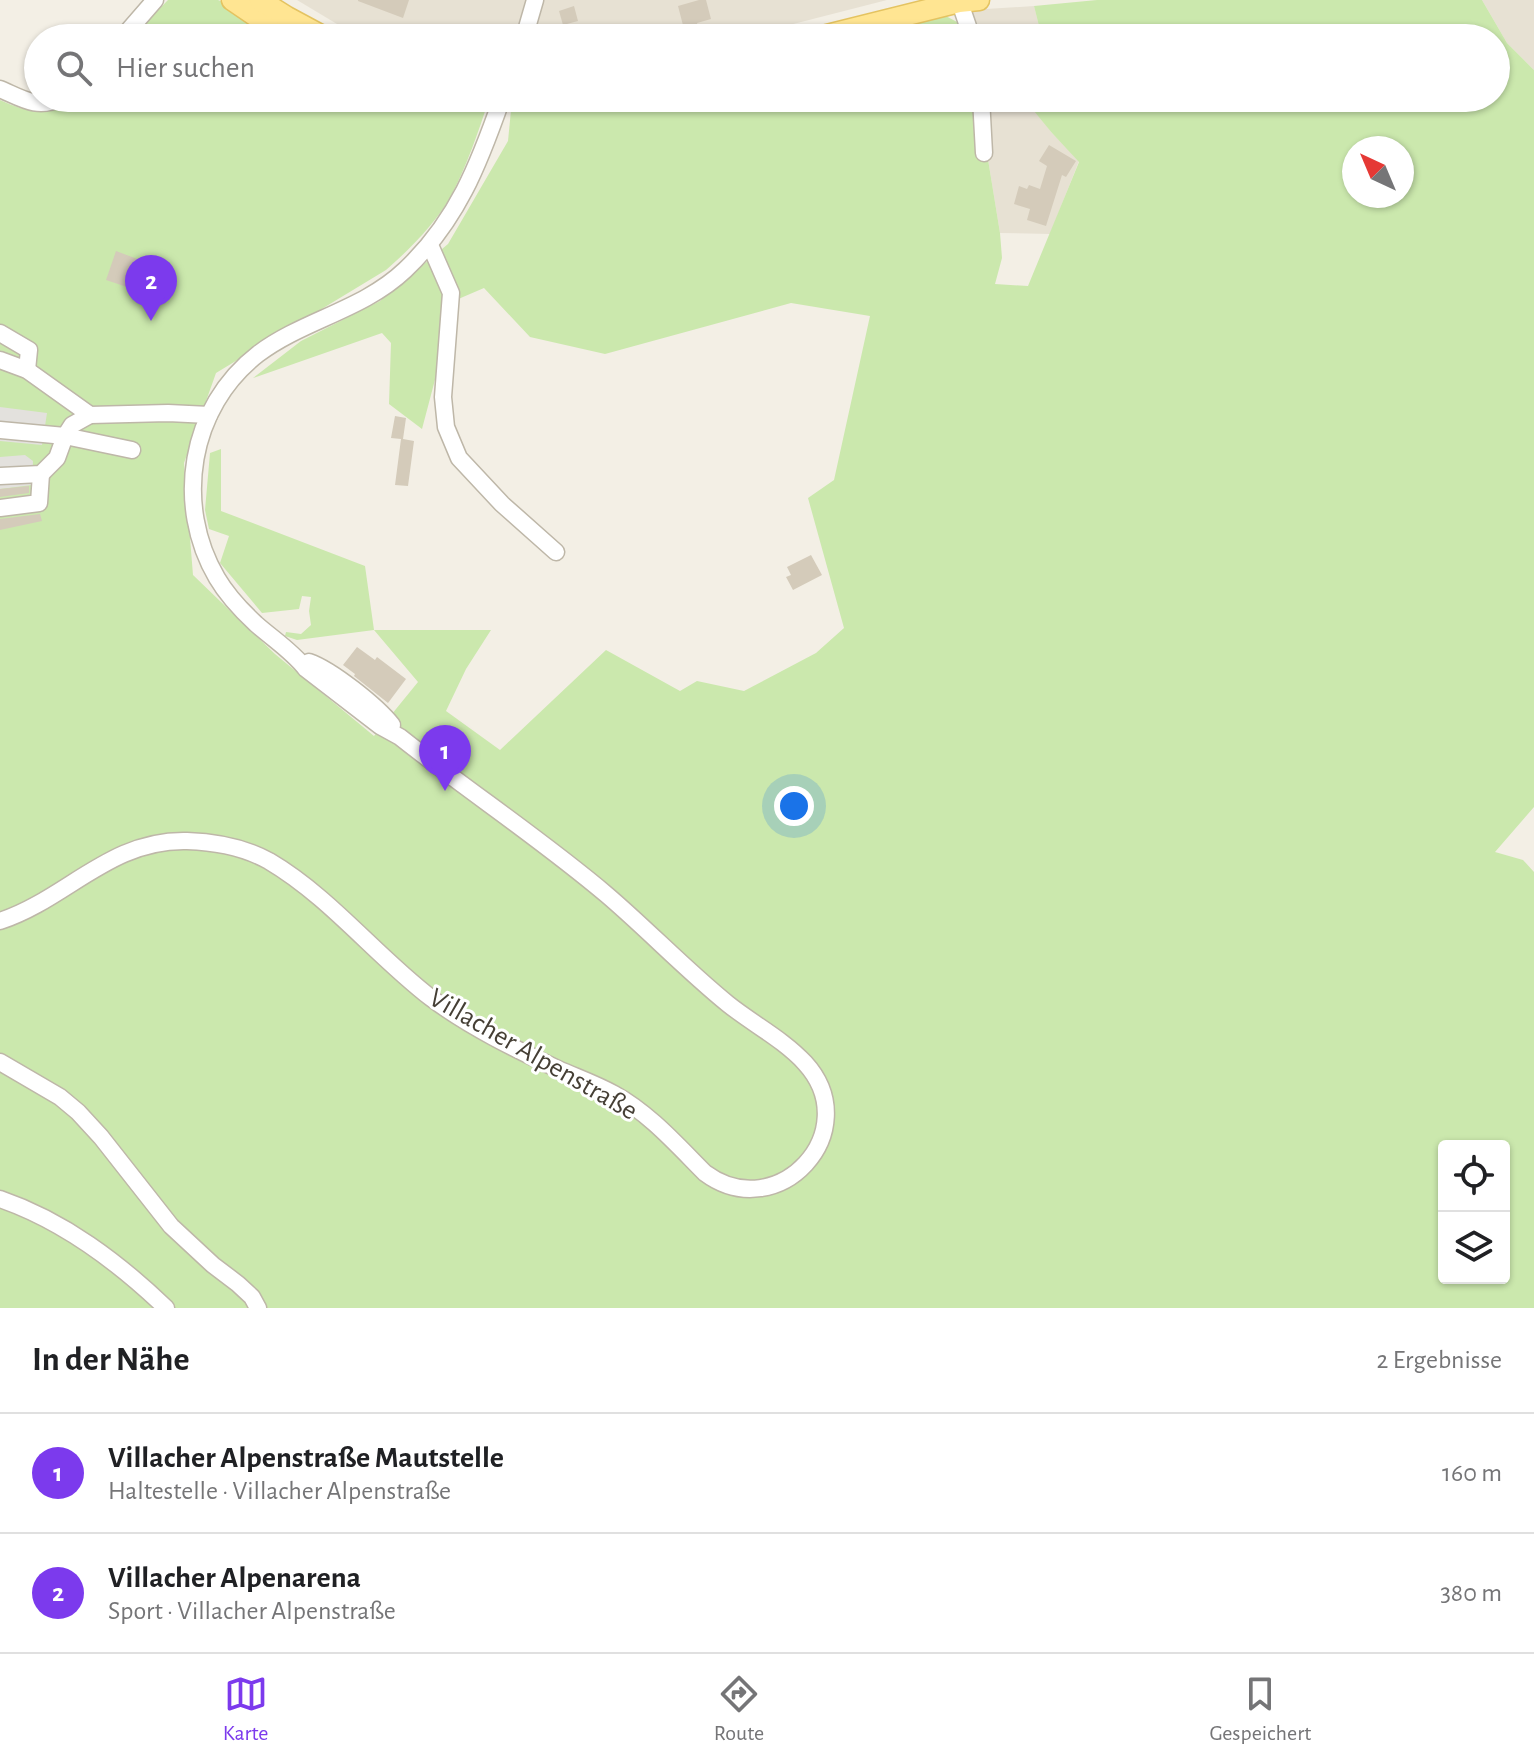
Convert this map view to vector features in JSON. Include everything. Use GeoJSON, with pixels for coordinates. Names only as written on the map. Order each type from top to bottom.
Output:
{"type":"FeatureCollection","features":[{"type":"Feature","properties":{"kind":"main road"},"geometry":{"type":"LineString","coordinates":[[232,0],[270,24]]}},
{"type":"Feature","properties":{"kind":"main road"},"geometry":{"type":"LineString","coordinates":[[260,0],[300,24]]}},
{"type":"Feature","properties":{"kind":"main road"},"geometry":{"type":"LineString","coordinates":[[872,24],[966,1]]}},
{"type":"Feature","properties":{"kind":"street"},"geometry":{"type":"LineString","coordinates":[[134,24],[155,0]]}},
{"type":"Feature","properties":{"kind":"street"},"geometry":{"type":"LineString","coordinates":[[528,24],[535,0]]}},
{"type":"Feature","properties":{"kind":"street"},"geometry":{"type":"LineString","coordinates":[[966,1],[970,24]]}},
{"type":"Feature","properties":{"kind":"street"},"geometry":{"type":"LineString","coordinates":[[0,89],[24,100]]}},
{"type":"Feature","properties":{"kind":"street","name":"Villacher Alpenstraße"},"geometry":{"type":"LineString","coordinates":[[0,921],[45,899],[89,870],[132,850],[156,843],[184,841],[211,842],[238,848],[266,859],[293,876],[432,998],[513,1047],[614,1094],[637,1109],[717,1182],[753,1189],[784,1182],[811,1159],[823,1136],[826,1112],[821,1088],[804,1062],[729,1005],[578,872],[306,669],[297,657],[254,622],[219,582],[197,529],[191,485],[198,441],[221,393],[258,354],[290,335],[368,298],[403,273],[430,245],[468,187],[497,112]]}},
{"type":"Feature","properties":{"kind":"street"},"geometry":{"type":"LineString","coordinates":[[982,112],[984,153]]}},
{"type":"Feature","properties":{"kind":"street"},"geometry":{"type":"LineString","coordinates":[[430,245],[451,293],[443,397],[446,427],[459,458],[502,504],[556,552]]}},
{"type":"Feature","properties":{"kind":"street"},"geometry":{"type":"LineString","coordinates":[[0,333],[29,350],[27,370]]}},
{"type":"Feature","properties":{"kind":"street"},"geometry":{"type":"LineString","coordinates":[[0,360],[27,370],[90,415]]}},
{"type":"Feature","properties":{"kind":"street"},"geometry":{"type":"LineString","coordinates":[[0,508],[39,503],[41,474],[57,458],[72,425],[90,415],[209,415]]}},
{"type":"Feature","properties":{"kind":"street"},"geometry":{"type":"LineString","coordinates":[[0,430],[65,436],[132,450]]}},
{"type":"Feature","properties":{"kind":"street"},"geometry":{"type":"LineString","coordinates":[[0,476],[41,474]]}},
{"type":"Feature","properties":{"kind":"street"},"geometry":{"type":"LineString","coordinates":[[0,1062],[60,1097],[78,1112],[171,1226],[252,1297],[258,1308]]}},
{"type":"Feature","properties":{"kind":"street"},"geometry":{"type":"LineString","coordinates":[[0,1199],[52,1221],[94,1247],[166,1308]]}},
{"type":"Feature","properties":{"kind":"shaded area"},"geometry":{"type":"Polygon","coordinates":[[[297,0],[887,0],[794,24],[337,24],[297,0]]]}},
{"type":"Feature","properties":{"kind":"shaded area"},"geometry":{"type":"Polygon","coordinates":[[[1482,0],[1534,0],[1534,70],[1510,46],[1510,24],[1496,24],[1482,0]]]}},
{"type":"Feature","properties":{"kind":"shaded area"},"geometry":{"type":"Polygon","coordinates":[[[1034,6],[1038,24],[958,24],[970,10],[1034,6]]]}},
{"type":"Feature","properties":{"kind":"shaded area"},"geometry":{"type":"Polygon","coordinates":[[[980,112],[1036,112],[1079,161],[1050,234],[1000,233],[980,112]]]}},
{"type":"Feature","properties":{"kind":"shaded area"},"geometry":{"type":"Polygon","coordinates":[[[0,407],[47,413],[42,445],[0,441],[0,407]]]}},
{"type":"Feature","properties":{"kind":"shaded area"},"geometry":{"type":"Polygon","coordinates":[[[25,455],[33,461],[32,485],[0,489],[0,457],[25,455]]]}},
{"type":"Feature","properties":{"kind":"green space"},"geometry":{"type":"Polygon","coordinates":[[[168,0],[218,0],[264,24],[145,24],[168,0]]]}},
{"type":"Feature","properties":{"kind":"green space"},"geometry":{"type":"Polygon","coordinates":[[[1097,0],[1482,0],[1496,24],[1038,24],[1034,6],[1097,0]]]}},
{"type":"Feature","properties":{"kind":"green space"},"geometry":{"type":"Polygon","coordinates":[[[944,15],[958,24],[911,24],[944,15]]]}},
{"type":"Feature","properties":{"kind":"green space"},"geometry":{"type":"Polygon","coordinates":[[[1510,46],[1534,70],[1534,807],[1495,852],[1523,860],[1534,872],[1534,1308],[0,1308],[0,100],[24,109],[24,112],[485,112],[472,149],[446,204],[413,244],[386,270],[216,373],[184,463],[193,575],[275,654],[374,736],[418,682],[374,630],[491,630],[466,669],[446,711],[500,750],[606,650],[680,691],[697,681],[744,691],[816,653],[844,628],[808,498],[834,480],[870,316],[791,303],[605,354],[530,337],[484,288],[456,300],[422,429],[389,404],[391,343],[382,333],[253,378],[301,341],[380,301],[448,244],[508,141],[511,112],[980,112],[1000,233],[1002,258],[995,284],[1028,286],[1079,162],[1035,112],[1510,112],[1510,46]]]}},
{"type":"Feature","properties":{"kind":"green space"},"geometry":{"type":"Polygon","coordinates":[[[221,449],[221,511],[365,566],[374,630],[297,640],[285,636],[286,632],[301,634],[311,625],[311,597],[302,596],[299,609],[262,613],[220,563],[229,536],[209,529],[205,510],[210,453],[221,449]]]}},
{"type":"Feature","properties":{"kind":"building"},"geometry":{"type":"Polygon","coordinates":[[[358,0],[409,0],[403,18],[358,0]]]}},
{"type":"Feature","properties":{"kind":"building"},"geometry":{"type":"Polygon","coordinates":[[[706,0],[711,19],[697,24],[683,24],[678,6],[706,0]]]}},
{"type":"Feature","properties":{"kind":"building"},"geometry":{"type":"Polygon","coordinates":[[[574,6],[578,21],[563,24],[559,11],[574,6]]]}},
{"type":"Feature","properties":{"kind":"building"},"geometry":{"type":"Polygon","coordinates":[[[1049,145],[1076,161],[1066,177],[1062,175],[1046,226],[1027,220],[1030,209],[1014,204],[1019,186],[1027,189],[1029,185],[1040,189],[1047,166],[1039,161],[1049,145]]]}},
{"type":"Feature","properties":{"kind":"building"},"geometry":{"type":"Polygon","coordinates":[[[116,251],[140,260],[130,288],[106,280],[116,251]]]}},
{"type":"Feature","properties":{"kind":"building"},"geometry":{"type":"Polygon","coordinates":[[[395,416],[406,418],[403,439],[414,441],[408,486],[395,485],[401,439],[391,438],[395,416]]]}},
{"type":"Feature","properties":{"kind":"building"},"geometry":{"type":"Polygon","coordinates":[[[29,486],[29,493],[0,497],[0,489],[29,486]]]}},
{"type":"Feature","properties":{"kind":"building"},"geometry":{"type":"Polygon","coordinates":[[[40,514],[42,521],[0,530],[0,519],[40,514]]]}},
{"type":"Feature","properties":{"kind":"building"},"geometry":{"type":"Polygon","coordinates":[[[811,555],[822,575],[793,590],[786,577],[791,575],[787,567],[811,555]]]}},
{"type":"Feature","properties":{"kind":"building"},"geometry":{"type":"Polygon","coordinates":[[[357,647],[375,660],[377,657],[406,679],[388,703],[343,665],[357,647]]]}},
{"type":"Feature","properties":{"kind":"place","name":"Villacher Alpenarena"},"geometry":{"type":"Point","coordinates":[151,321]}},
{"type":"Feature","properties":{"kind":"place","name":"Villacher Alpenstraße Mautstelle"},"geometry":{"type":"Point","coordinates":[445,791]}}]}
